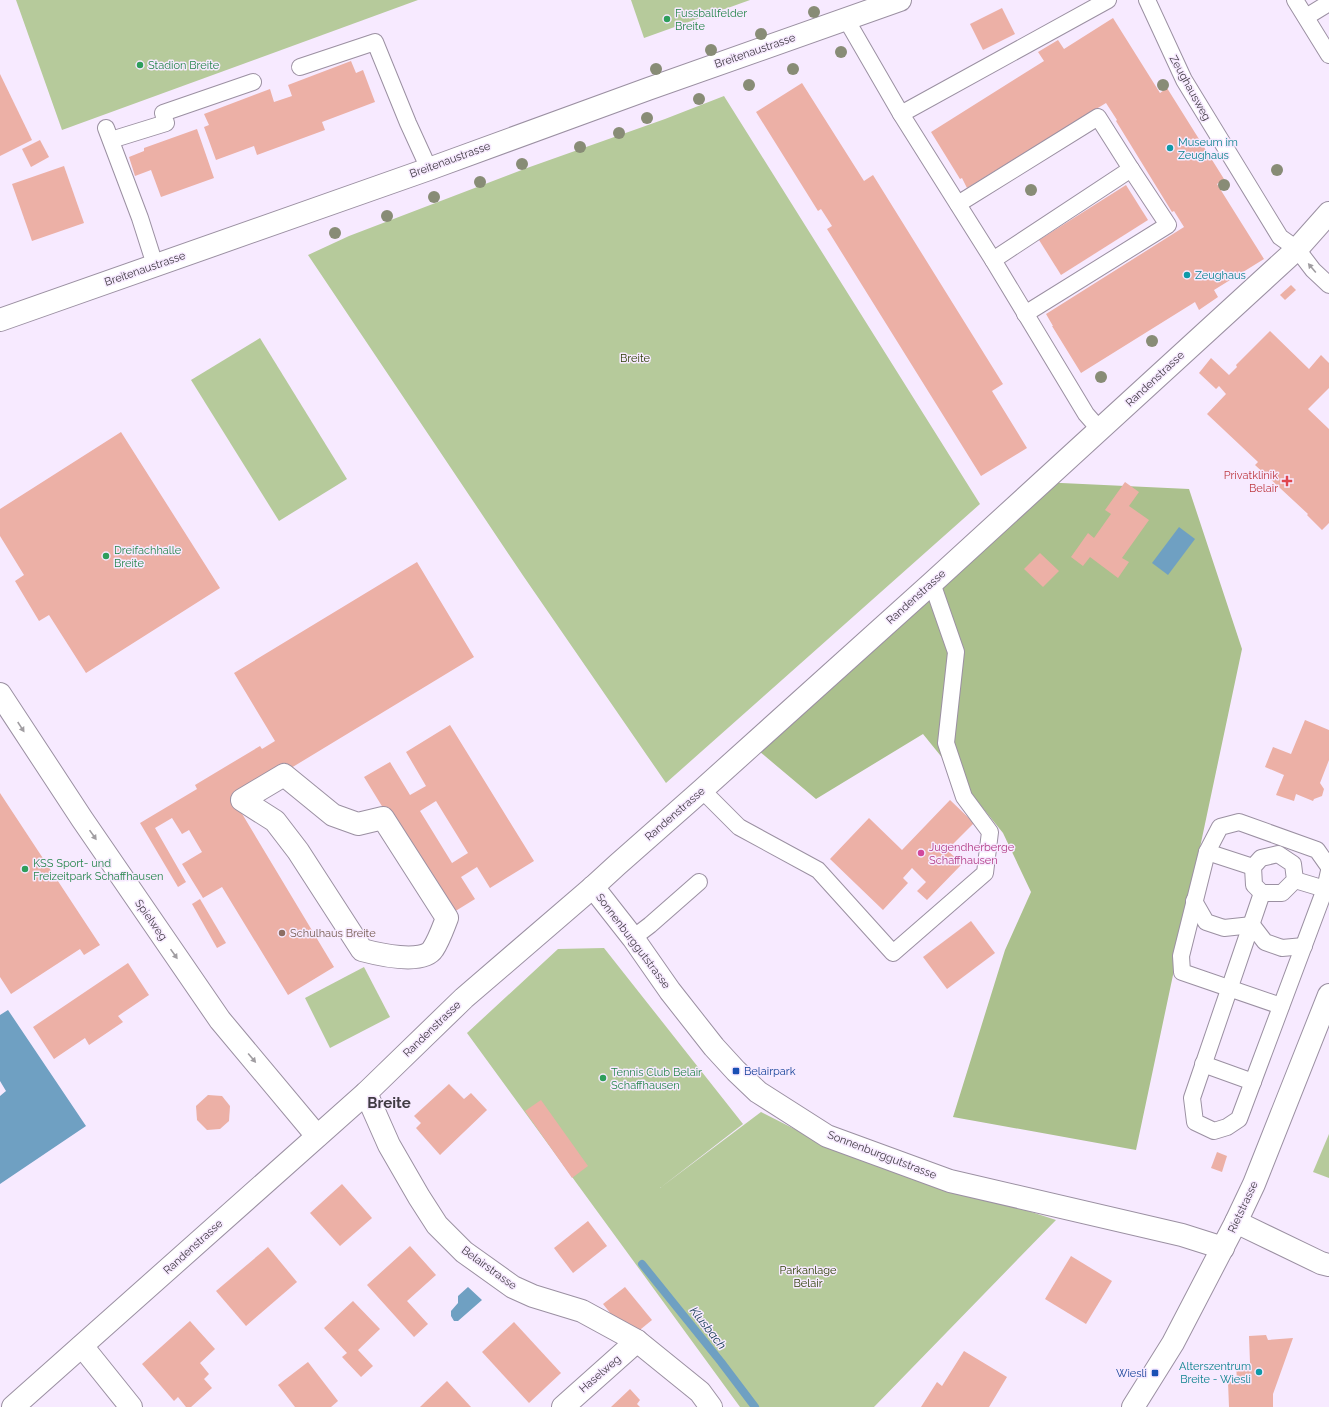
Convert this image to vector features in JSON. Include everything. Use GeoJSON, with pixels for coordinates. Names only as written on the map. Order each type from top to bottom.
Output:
{"type":"FeatureCollection","features":[{"type":"Feature","properties":{"kind":"street","name":"Breitenaustrasse"},"geometry":{"type":"LineString","coordinates":[[0,320],[429,169],[900,0]]}},
{"type":"Feature","properties":{"kind":"street","name":"Randenstrasse"},"geometry":{"type":"LineString","coordinates":[[13,1407],[366,1093],[464,998],[593,887],[932,583],[1297,249],[1329,213]]}},
{"type":"Feature","properties":{"kind":"street","name":"Spielweg"},"geometry":{"type":"LineString","coordinates":[[0,694],[82,819],[220,1020],[317,1136]]}},
{"type":"Feature","properties":{"kind":"street"},"geometry":{"type":"LineString","coordinates":[[284,775],[333,815],[358,824],[383,818],[447,918],[433,950],[422,957],[385,956],[362,950],[298,851],[275,821],[242,800],[284,775]]}},
{"type":"Feature","properties":{"kind":"street","name":"Sonnenburggutstrasse"},"geometry":{"type":"LineString","coordinates":[[593,887],[633,938],[670,991],[714,1047],[736,1071],[758,1092],[827,1136],[950,1181],[1182,1235],[1223,1248]]}},
{"type":"Feature","properties":{"kind":"street","name":"Rietstrasse"},"geometry":{"type":"LineString","coordinates":[[1132,1407],[1173,1343],[1236,1222],[1254,1184],[1329,995]]}},
{"type":"Feature","properties":{"kind":"street","name":"Belairstrasse"},"geometry":{"type":"LineString","coordinates":[[366,1093],[389,1145],[420,1197],[438,1225],[464,1252],[514,1288],[533,1296],[582,1311],[637,1342],[700,1392],[711,1407]]}},
{"type":"Feature","properties":{"kind":"street"},"geometry":{"type":"LineString","coordinates":[[1236,1222],[1321,1263],[1329,1265]]}},
{"type":"Feature","properties":{"kind":"street","name":"Haselweg"},"geometry":{"type":"LineString","coordinates":[[563,1407],[637,1342]]}},
{"type":"Feature","properties":{"kind":"street"},"geometry":{"type":"LineString","coordinates":[[82,1346],[131,1407]]}},
{"type":"Feature","properties":{"kind":"lane"},"geometry":{"type":"LineString","coordinates":[[901,114],[1108,0]]}},
{"type":"Feature","properties":{"kind":"lane","name":"Zeughausweg"},"geometry":{"type":"LineString","coordinates":[[1147,0],[1184,80],[1280,237],[1297,249],[1313,270],[1329,285]]}},
{"type":"Feature","properties":{"kind":"lane"},"geometry":{"type":"LineString","coordinates":[[1295,0],[1329,55]]}},
{"type":"Feature","properties":{"kind":"lane"},"geometry":{"type":"LineString","coordinates":[[1306,18],[1329,3]]}},
{"type":"Feature","properties":{"kind":"lane"},"geometry":{"type":"LineString","coordinates":[[846,19],[901,114],[993,260],[1086,414],[1100,430]]}},
{"type":"Feature","properties":{"kind":"lane"},"geometry":{"type":"LineString","coordinates":[[300,67],[375,42],[408,123],[429,169]]}},
{"type":"Feature","properties":{"kind":"lane"},"geometry":{"type":"LineString","coordinates":[[155,265],[140,218],[109,134],[166,123],[163,113],[253,82]]}},
{"type":"Feature","properties":{"kind":"lane"},"geometry":{"type":"LineString","coordinates":[[958,204],[1098,117],[1168,225],[1025,314]]}},
{"type":"Feature","properties":{"kind":"lane"},"geometry":{"type":"LineString","coordinates":[[993,260],[1131,169]]}},
{"type":"Feature","properties":{"kind":"lane"},"geometry":{"type":"LineString","coordinates":[[702,790],[739,827],[818,870],[893,953],[985,873],[990,832],[964,797],[946,743],[956,652],[932,583]]}},
{"type":"Feature","properties":{"kind":"lane"},"geometry":{"type":"LineString","coordinates":[[1281,1006],[1182,972],[1181,956],[1207,852],[1220,827],[1239,822],[1317,850],[1329,866]]}},
{"type":"Feature","properties":{"kind":"lane"},"geometry":{"type":"LineString","coordinates":[[1207,852],[1253,867]]}},
{"type":"Feature","properties":{"kind":"lane"},"geometry":{"type":"LineString","coordinates":[[1278,854],[1293,864],[1295,880],[1282,893],[1262,893],[1254,884],[1253,867],[1261,858],[1278,854]]}},
{"type":"Feature","properties":{"kind":"lane"},"geometry":{"type":"LineString","coordinates":[[1262,893],[1192,1098],[1195,1122],[1214,1131],[1227,1127],[1239,1119],[1325,889],[1329,871]]}},
{"type":"Feature","properties":{"kind":"lane"},"geometry":{"type":"LineString","coordinates":[[1295,880],[1325,889]]}},
{"type":"Feature","properties":{"kind":"lane"},"geometry":{"type":"LineString","coordinates":[[633,938],[650,926],[699,882]]}},
{"type":"Feature","properties":{"kind":"lane"},"geometry":{"type":"LineString","coordinates":[[1194,901],[1206,922],[1224,928],[1252,925]]}},
{"type":"Feature","properties":{"kind":"lane"},"geometry":{"type":"LineString","coordinates":[[1252,925],[1265,942],[1282,948],[1304,946]]}},
{"type":"Feature","properties":{"kind":"lane"},"geometry":{"type":"LineString","coordinates":[[1203,1064],[1253,1082]]}},
{"type":"Feature","properties":{"kind":"green space","name":"Stadion Breite"},"geometry":{"type":"Polygon","coordinates":[[[16,0],[418,0],[62,130],[16,0]]]}},
{"type":"Feature","properties":{"kind":"green space","name":"Fussballfelder Breite"},"geometry":{"type":"Polygon","coordinates":[[[631,0],[750,0],[644,38],[631,0]]]}},
{"type":"Feature","properties":{"kind":"green space","name":"Breite"},"geometry":{"type":"Polygon","coordinates":[[[724,96],[980,504],[666,783],[524,577],[308,255],[349,236],[527,168],[665,119],[724,96]]]}},
{"type":"Feature","properties":{"kind":"green space"},"geometry":{"type":"Polygon","coordinates":[[[260,338],[347,479],[279,521],[191,380],[260,338]]]}},
{"type":"Feature","properties":{"kind":"green space"},"geometry":{"type":"Polygon","coordinates":[[[1040,482],[1189,489],[1242,649],[1136,1150],[953,1117],[1005,950],[1031,892],[1003,833],[923,734],[816,799],[753,746],[1040,482]]]}},
{"type":"Feature","properties":{"kind":"green space","name":"Parkanlage Belair"},"geometry":{"type":"Polygon","coordinates":[[[604,948],[743,1124],[660,1188],[761,1112],[826,1145],[1056,1220],[874,1407],[740,1407],[467,1033],[558,949],[604,948]]]}},
{"type":"Feature","properties":{"kind":"green space"},"geometry":{"type":"Polygon","coordinates":[[[364,967],[390,1017],[330,1048],[305,998],[364,967]]]}},
{"type":"Feature","properties":{"kind":"green space"},"geometry":{"type":"Polygon","coordinates":[[[1329,1134],[1329,1178],[1313,1172],[1329,1134]]]}},
{"type":"Feature","properties":{"kind":"water"},"geometry":{"type":"Polygon","coordinates":[[[1179,527],[1195,539],[1168,575],[1152,563],[1179,527]]]}},
{"type":"Feature","properties":{"kind":"water"},"geometry":{"type":"Polygon","coordinates":[[[8,1010],[86,1126],[0,1184],[0,1096],[6,1091],[0,1081],[0,1015],[8,1010]]]}},
{"type":"Feature","properties":{"kind":"water"},"geometry":{"type":"Polygon","coordinates":[[[468,1287],[482,1300],[458,1321],[454,1321],[451,1316],[451,1311],[458,1303],[458,1296],[468,1287]]]}},
{"type":"Feature","properties":{"kind":"building"},"geometry":{"type":"Polygon","coordinates":[[[1002,8],[1015,34],[983,50],[970,24],[1002,8]]]}},
{"type":"Feature","properties":{"kind":"building"},"geometry":{"type":"Polygon","coordinates":[[[1113,18],[1160,93],[1167,88],[1224,179],[1217,184],[1264,259],[1214,290],[1218,297],[1199,310],[1195,302],[1081,373],[1046,314],[1184,227],[1174,211],[1172,212],[1106,103],[967,188],[962,178],[960,179],[931,132],[1044,61],[1038,52],[1058,40],[1064,49],[1113,18]]]}},
{"type":"Feature","properties":{"kind":"building"},"geometry":{"type":"Polygon","coordinates":[[[351,61],[356,73],[363,70],[375,102],[322,122],[325,130],[257,155],[254,146],[216,160],[204,127],[209,125],[204,114],[270,89],[274,102],[292,96],[288,85],[351,61]]]}},
{"type":"Feature","properties":{"kind":"building"},"geometry":{"type":"Polygon","coordinates":[[[0,74],[32,140],[0,156],[0,74]]]}},
{"type":"Feature","properties":{"kind":"building"},"geometry":{"type":"Polygon","coordinates":[[[802,83],[864,181],[873,175],[1003,384],[992,391],[1027,448],[981,476],[827,229],[832,226],[821,209],[818,211],[756,112],[802,83]]]}},
{"type":"Feature","properties":{"kind":"building"},"geometry":{"type":"Polygon","coordinates":[[[197,129],[214,178],[161,197],[151,170],[135,176],[129,157],[144,151],[144,148],[197,129]]]}},
{"type":"Feature","properties":{"kind":"building"},"geometry":{"type":"Polygon","coordinates":[[[40,140],[49,157],[31,167],[22,149],[40,140]]]}},
{"type":"Feature","properties":{"kind":"building"},"geometry":{"type":"Polygon","coordinates":[[[64,166],[84,223],[32,241],[12,184],[64,166]]]}},
{"type":"Feature","properties":{"kind":"building"},"geometry":{"type":"Polygon","coordinates":[[[1126,185],[1148,220],[1061,275],[1039,240],[1126,185]]]}},
{"type":"Feature","properties":{"kind":"building"},"geometry":{"type":"Polygon","coordinates":[[[1291,285],[1296,290],[1285,300],[1280,295],[1291,285]]]}},
{"type":"Feature","properties":{"kind":"building"},"geometry":{"type":"Polygon","coordinates":[[[1270,331],[1309,369],[1321,355],[1329,363],[1329,388],[1308,409],[1329,429],[1329,523],[1322,530],[1307,515],[1308,514],[1255,465],[1258,462],[1207,414],[1226,394],[1219,386],[1216,389],[1199,373],[1211,358],[1229,375],[1237,367],[1236,365],[1270,331]]]}},
{"type":"Feature","properties":{"kind":"building","name":"Dreifachhalle Breite"},"geometry":{"type":"Polygon","coordinates":[[[121,432],[220,588],[86,673],[49,615],[39,621],[15,581],[24,575],[0,536],[0,509],[121,432]]]}},
{"type":"Feature","properties":{"kind":"building"},"geometry":{"type":"Polygon","coordinates":[[[1125,482],[1139,492],[1129,506],[1149,520],[1122,558],[1129,562],[1118,578],[1090,557],[1083,566],[1071,557],[1088,533],[1094,538],[1111,514],[1105,510],[1125,482]]]}},
{"type":"Feature","properties":{"kind":"building"},"geometry":{"type":"Polygon","coordinates":[[[1040,553],[1059,571],[1043,587],[1024,569],[1040,553]]]}},
{"type":"Feature","properties":{"kind":"building"},"geometry":{"type":"Polygon","coordinates":[[[417,562],[474,657],[235,802],[334,967],[288,995],[222,887],[203,898],[182,864],[202,852],[189,830],[182,834],[172,818],[155,828],[186,882],[178,887],[140,823],[197,789],[195,785],[260,746],[262,749],[275,741],[234,673],[417,562]]]}},
{"type":"Feature","properties":{"kind":"building"},"geometry":{"type":"Polygon","coordinates":[[[1305,720],[1329,730],[1329,760],[1320,783],[1324,789],[1322,796],[1314,799],[1313,801],[1296,794],[1294,801],[1276,795],[1284,775],[1265,767],[1273,747],[1291,754],[1305,720]]]}},
{"type":"Feature","properties":{"kind":"building"},"geometry":{"type":"Polygon","coordinates":[[[450,725],[534,861],[490,888],[477,867],[461,877],[475,899],[449,915],[364,777],[390,762],[410,795],[426,786],[406,752],[450,725]],[[436,801],[420,811],[452,863],[468,853],[436,801]]]}},
{"type":"Feature","properties":{"kind":"building","name":"KSS Sport- und Freizeitpark Schaffhausen"},"geometry":{"type":"Polygon","coordinates":[[[0,793],[100,945],[84,955],[80,949],[11,994],[0,977],[0,793]]]}},
{"type":"Feature","properties":{"kind":"building"},"geometry":{"type":"Polygon","coordinates":[[[950,800],[974,823],[947,850],[962,864],[927,900],[917,891],[926,882],[912,868],[903,878],[908,883],[883,910],[830,859],[869,818],[902,850],[950,800]]]}},
{"type":"Feature","properties":{"kind":"building"},"geometry":{"type":"Polygon","coordinates":[[[200,899],[226,943],[217,948],[192,904],[200,899]]]}},
{"type":"Feature","properties":{"kind":"building"},"geometry":{"type":"Polygon","coordinates":[[[971,921],[995,953],[947,989],[923,957],[971,921]]]}},
{"type":"Feature","properties":{"kind":"building"},"geometry":{"type":"Polygon","coordinates":[[[128,963],[149,995],[118,1016],[123,1022],[89,1045],[85,1038],[54,1059],[33,1027],[128,963]]]}},
{"type":"Feature","properties":{"kind":"building"},"geometry":{"type":"Polygon","coordinates":[[[449,1084],[464,1099],[471,1093],[487,1110],[440,1155],[416,1128],[421,1123],[414,1116],[449,1084]]]}},
{"type":"Feature","properties":{"kind":"building"},"geometry":{"type":"Polygon","coordinates":[[[208,1095],[222,1096],[230,1106],[229,1121],[220,1129],[207,1130],[197,1120],[196,1106],[208,1095]]]}},
{"type":"Feature","properties":{"kind":"building"},"geometry":{"type":"Polygon","coordinates":[[[541,1100],[588,1166],[572,1178],[525,1111],[541,1100]]]}},
{"type":"Feature","properties":{"kind":"building"},"geometry":{"type":"Polygon","coordinates":[[[1217,1152],[1227,1156],[1222,1172],[1211,1168],[1217,1152]]]}},
{"type":"Feature","properties":{"kind":"building"},"geometry":{"type":"Polygon","coordinates":[[[342,1184],[372,1218],[340,1246],[310,1213],[342,1184]]]}},
{"type":"Feature","properties":{"kind":"building"},"geometry":{"type":"Polygon","coordinates":[[[588,1221],[607,1246],[573,1273],[554,1248],[588,1221]]]}},
{"type":"Feature","properties":{"kind":"building"},"geometry":{"type":"Polygon","coordinates":[[[410,1246],[436,1275],[407,1301],[428,1324],[414,1337],[367,1285],[410,1246]]]}},
{"type":"Feature","properties":{"kind":"building"},"geometry":{"type":"Polygon","coordinates":[[[268,1247],[297,1282],[246,1326],[216,1291],[268,1247]]]}},
{"type":"Feature","properties":{"kind":"building"},"geometry":{"type":"Polygon","coordinates":[[[1071,1256],[1112,1281],[1086,1324],[1045,1299],[1071,1256]]]}},
{"type":"Feature","properties":{"kind":"building"},"geometry":{"type":"Polygon","coordinates":[[[625,1287],[652,1320],[630,1338],[603,1304],[625,1287]]]}},
{"type":"Feature","properties":{"kind":"building"},"geometry":{"type":"Polygon","coordinates":[[[353,1301],[380,1329],[358,1350],[373,1366],[361,1377],[342,1357],[347,1353],[324,1328],[353,1301]]]}},
{"type":"Feature","properties":{"kind":"building"},"geometry":{"type":"Polygon","coordinates":[[[190,1321],[215,1349],[200,1363],[209,1374],[204,1379],[212,1388],[191,1407],[186,1407],[178,1397],[174,1401],[142,1364],[190,1321]]]}},
{"type":"Feature","properties":{"kind":"building"},"geometry":{"type":"Polygon","coordinates":[[[514,1322],[561,1373],[529,1403],[482,1352],[514,1322]]]}},
{"type":"Feature","properties":{"kind":"building","name":"Alterszentrum Breite - Wiesli"},"geometry":{"type":"Polygon","coordinates":[[[1266,1335],[1268,1340],[1293,1338],[1273,1394],[1273,1407],[1229,1407],[1228,1382],[1237,1381],[1236,1364],[1250,1363],[1249,1336],[1266,1335]]]}},
{"type":"Feature","properties":{"kind":"building"},"geometry":{"type":"Polygon","coordinates":[[[964,1351],[1007,1377],[989,1407],[921,1407],[937,1382],[942,1386],[964,1351]]]}},
{"type":"Feature","properties":{"kind":"building"},"geometry":{"type":"Polygon","coordinates":[[[308,1362],[338,1401],[331,1407],[295,1407],[278,1385],[308,1362]]]}},
{"type":"Feature","properties":{"kind":"building"},"geometry":{"type":"Polygon","coordinates":[[[447,1381],[471,1407],[420,1407],[447,1381]]]}},
{"type":"Feature","properties":{"kind":"building"},"geometry":{"type":"Polygon","coordinates":[[[630,1389],[640,1400],[637,1404],[640,1407],[611,1407],[630,1389]]]}},
{"type":"Feature","properties":{"kind":"waterway","name":"Klusbach"},"geometry":{"type":"LineString","coordinates":[[642,1264],[721,1362],[755,1407]]}},
{"type":"Feature","properties":{"kind":"place","name":"Fussballfelder Breite"},"geometry":{"type":"Point","coordinates":[667,19]}},
{"type":"Feature","properties":{"kind":"place","name":"Stadion Breite"},"geometry":{"type":"Point","coordinates":[140,65]}},
{"type":"Feature","properties":{"kind":"place","name":"Museum im Zeughaus"},"geometry":{"type":"Point","coordinates":[1170,148]}},
{"type":"Feature","properties":{"kind":"place","name":"Zeughaus"},"geometry":{"type":"Point","coordinates":[1187,275]}},
{"type":"Feature","properties":{"kind":"place","name":"Privatklinik Belair"},"geometry":{"type":"Point","coordinates":[1287,481]}},
{"type":"Feature","properties":{"kind":"place","name":"Dreifachhalle Breite"},"geometry":{"type":"Point","coordinates":[106,556]}},
{"type":"Feature","properties":{"kind":"place","name":"Jugendherberge Schaffhausen"},"geometry":{"type":"Point","coordinates":[921,853]}},
{"type":"Feature","properties":{"kind":"place","name":"KSS Sport- und Freizeitpark Schaffhausen"},"geometry":{"type":"Point","coordinates":[25,869]}},
{"type":"Feature","properties":{"kind":"place","name":"Schulhaus Breite"},"geometry":{"type":"Point","coordinates":[282,933]}},
{"type":"Feature","properties":{"kind":"place","name":"Belairpark"},"geometry":{"type":"Point","coordinates":[736,1071]}},
{"type":"Feature","properties":{"kind":"place","name":"Tennis Club Belair Schaffhausen"},"geometry":{"type":"Point","coordinates":[603,1078]}},
{"type":"Feature","properties":{"kind":"place","name":"Alterszentrum Breite - Wiesli"},"geometry":{"type":"Point","coordinates":[1259,1372]}},
{"type":"Feature","properties":{"kind":"place","name":"Wiesli"},"geometry":{"type":"Point","coordinates":[1155,1373]}},
{"type":"Feature","properties":{"kind":"district","name":"Breite"},"geometry":{"type":"Point","coordinates":[389,1103]}}]}
